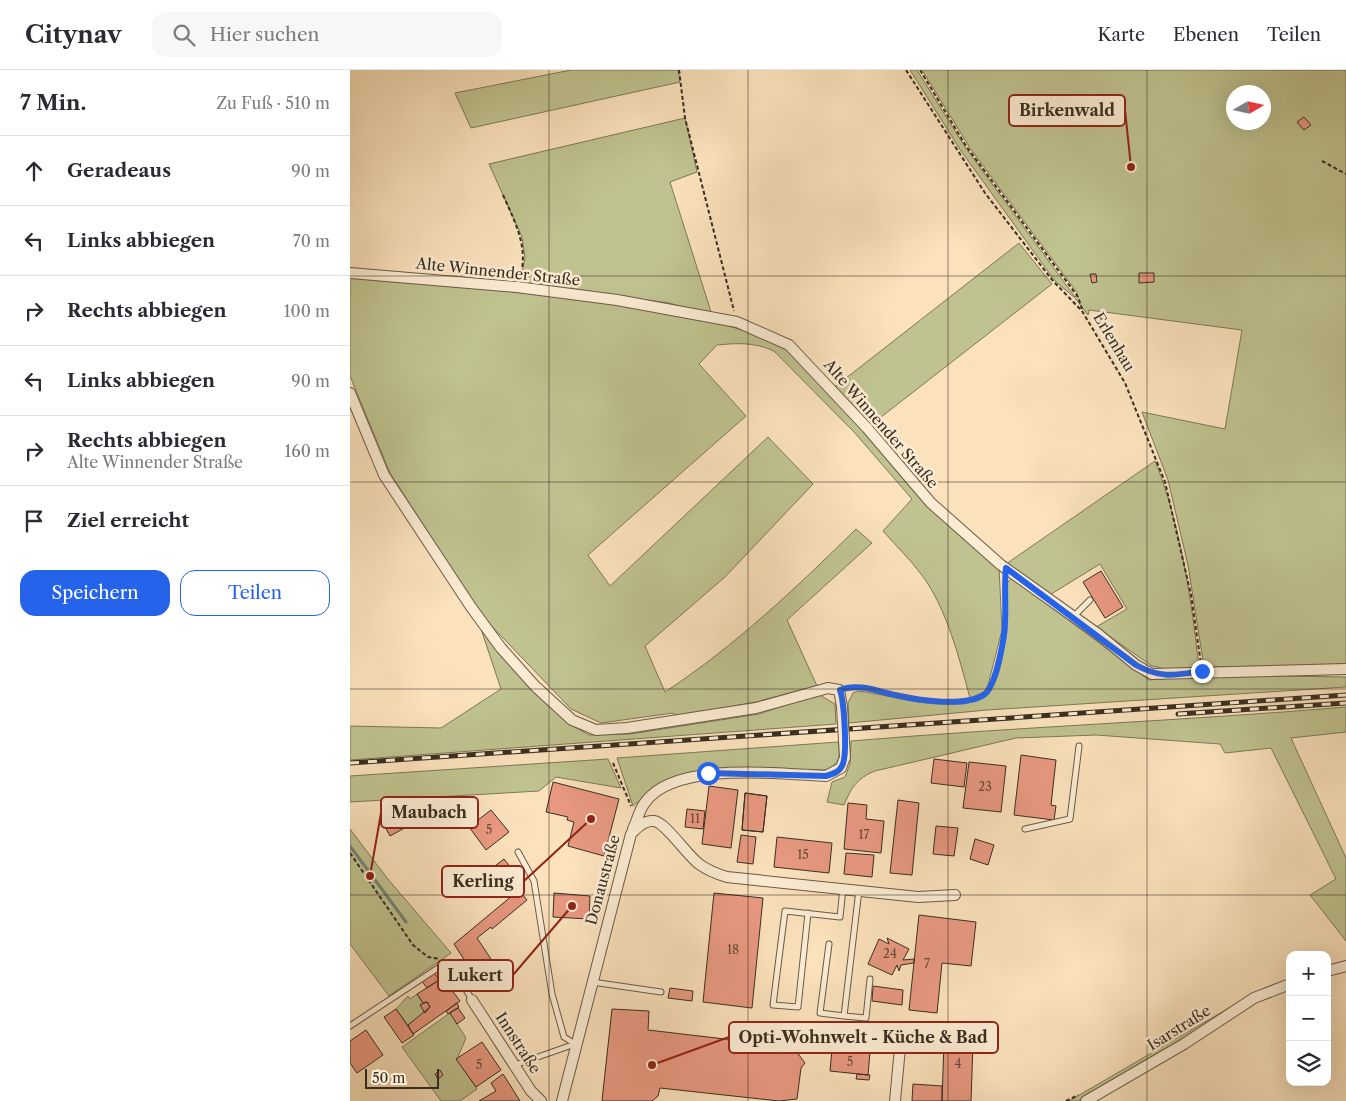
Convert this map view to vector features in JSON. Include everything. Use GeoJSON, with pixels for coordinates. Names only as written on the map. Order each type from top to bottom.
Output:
{"type":"FeatureCollection","features":[{"type":"Feature","properties":{"kind":"street","name":"Alte Winnender Straße"},"geometry":{"type":"LineString","coordinates":[[350,273],[517,288],[617,300],[737,322],[789,346],[867,428],[931,503],[1006,568],[1152,674],[1173,675],[1202,671],[1346,669]]}},
{"type":"Feature","properties":{"kind":"street"},"geometry":{"type":"LineString","coordinates":[[350,393],[384,475],[471,607],[500,648],[535,686],[572,720],[596,730],[627,728],[756,708],[817,690],[840,690],[845,757],[841,768],[826,776],[708,773],[683,780],[653,795],[645,803],[631,834]]}},
{"type":"Feature","properties":{"kind":"street","name":"Donaustraße"},"geometry":{"type":"LineString","coordinates":[[562,1101],[575,1044],[631,834],[644,822],[656,821],[670,833],[694,860],[717,874],[727,877],[918,897],[955,895]]}},
{"type":"Feature","properties":{"kind":"street"},"geometry":{"type":"LineString","coordinates":[[1331,971],[1346,966]]}},
{"type":"Feature","properties":{"kind":"street","name":"Isarstraße"},"geometry":{"type":"LineString","coordinates":[[1086,1101],[1184,1044],[1254,998],[1286,986]]}},
{"type":"Feature","properties":{"kind":"street","name":"Innstraße"},"geometry":{"type":"LineString","coordinates":[[472,1000],[515,1066],[541,1101]]}},
{"type":"Feature","properties":{"kind":"street"},"geometry":{"type":"LineString","coordinates":[[895,1101],[900,1048]]}},
{"type":"Feature","properties":{"kind":"lane"},"geometry":{"type":"LineString","coordinates":[[1072,617],[1090,600]]}},
{"type":"Feature","properties":{"kind":"lane"},"geometry":{"type":"LineString","coordinates":[[1025,829],[1070,819],[1079,746]]}},
{"type":"Feature","properties":{"kind":"lane"},"geometry":{"type":"LineString","coordinates":[[518,852],[534,881],[552,994],[564,1037],[575,1044]]}},
{"type":"Feature","properties":{"kind":"lane"},"geometry":{"type":"LineString","coordinates":[[808,913],[798,1007],[773,1005],[785,911],[808,913],[840,917],[843,888]]}},
{"type":"Feature","properties":{"kind":"lane"},"geometry":{"type":"LineString","coordinates":[[844,1016],[859,890]]}},
{"type":"Feature","properties":{"kind":"lane"},"geometry":{"type":"LineString","coordinates":[[829,944],[820,1013],[866,1018],[870,979]]}},
{"type":"Feature","properties":{"kind":"lane"},"geometry":{"type":"LineString","coordinates":[[350,1026],[441,966],[454,969],[472,1000]]}},
{"type":"Feature","properties":{"kind":"lane"},"geometry":{"type":"LineString","coordinates":[[592,982],[661,992]]}},
{"type":"Feature","properties":{"kind":"lane"},"geometry":{"type":"LineString","coordinates":[[515,1066],[575,1044]]}},
{"type":"Feature","properties":{"kind":"path"},"geometry":{"type":"LineString","coordinates":[[679,70],[685,118],[737,322]]}},
{"type":"Feature","properties":{"kind":"path","name":"Erlenhau"},"geometry":{"type":"LineString","coordinates":[[906,70],[985,193],[1053,281],[1082,311],[1125,383],[1165,482],[1191,595],[1202,671]]}},
{"type":"Feature","properties":{"kind":"path"},"geometry":{"type":"LineString","coordinates":[[920,70],[966,146],[1078,297],[1082,311]]}},
{"type":"Feature","properties":{"kind":"path"},"geometry":{"type":"LineString","coordinates":[[1322,161],[1346,174]]}},
{"type":"Feature","properties":{"kind":"path"},"geometry":{"type":"LineString","coordinates":[[503,195],[523,247],[523,265],[517,288]]}},
{"type":"Feature","properties":{"kind":"path"},"geometry":{"type":"LineString","coordinates":[[840,690],[858,686],[913,698],[947,701],[972,699],[986,694],[993,682],[1005,624],[1004,584],[1006,568]]}},
{"type":"Feature","properties":{"kind":"path"},"geometry":{"type":"LineString","coordinates":[[613,763],[637,820]]}},
{"type":"Feature","properties":{"kind":"path"},"geometry":{"type":"LineString","coordinates":[[350,853],[413,945],[428,957],[442,959]]}},
{"type":"Feature","properties":{"kind":"green space"},"geometry":{"type":"Polygon","coordinates":[[[571,70],[678,70],[680,82],[471,128],[455,93],[571,70]]]}},
{"type":"Feature","properties":{"kind":"green space"},"geometry":{"type":"Polygon","coordinates":[[[910,70],[917,70],[965,147],[1075,297],[1078,294],[970,148],[922,70],[1346,70],[1346,665],[1204,667],[1188,565],[1168,480],[1142,412],[1225,429],[1242,330],[1089,310],[1088,315],[1075,298],[1055,281],[961,151],[910,70]]]}},
{"type":"Feature","properties":{"kind":"green space"},"geometry":{"type":"Polygon","coordinates":[[[685,118],[697,172],[670,182],[712,315],[669,303],[520,283],[525,258],[522,237],[489,164],[685,118]]]}},
{"type":"Feature","properties":{"kind":"green space"},"geometry":{"type":"Polygon","coordinates":[[[1019,243],[1052,284],[867,428],[832,389],[1019,243]]]}},
{"type":"Feature","properties":{"kind":"green space"},"geometry":{"type":"Polygon","coordinates":[[[350,275],[573,298],[705,319],[752,333],[787,348],[999,567],[1002,630],[988,685],[984,692],[970,698],[951,634],[938,602],[917,568],[883,531],[912,499],[854,432],[774,351],[753,345],[732,344],[717,345],[699,364],[746,416],[588,555],[610,586],[768,437],[813,484],[725,577],[645,646],[665,692],[740,636],[811,573],[856,529],[872,543],[787,620],[817,686],[756,702],[677,716],[673,713],[601,723],[571,709],[482,616],[390,473],[350,376],[350,275]]]}},
{"type":"Feature","properties":{"kind":"green space"},"geometry":{"type":"Polygon","coordinates":[[[1155,461],[1164,484],[1184,563],[1199,668],[1171,670],[1152,666],[1096,627],[1127,609],[1100,564],[1048,596],[1006,564],[1155,461]]]}},
{"type":"Feature","properties":{"kind":"green space"},"geometry":{"type":"Polygon","coordinates":[[[1012,578],[1149,680],[1206,675],[1346,677],[1346,687],[987,710],[849,723],[848,703],[853,693],[858,691],[939,704],[955,704],[986,696],[993,687],[1002,660],[1006,629],[1006,587],[1012,578]]]}},
{"type":"Feature","properties":{"kind":"green space"},"geometry":{"type":"Polygon","coordinates":[[[480,626],[526,681],[573,726],[589,735],[630,734],[759,714],[818,694],[835,704],[836,724],[350,760],[350,726],[441,728],[501,689],[480,626]]]}},
{"type":"Feature","properties":{"kind":"green space"},"geometry":{"type":"Polygon","coordinates":[[[1346,707],[1346,732],[1291,738],[1346,858],[1346,941],[1310,895],[1336,879],[1271,748],[1225,753],[1220,744],[1096,735],[1016,738],[875,771],[855,784],[844,805],[827,802],[832,782],[845,777],[850,764],[851,741],[1346,707]]]}},
{"type":"Feature","properties":{"kind":"green space"},"geometry":{"type":"Polygon","coordinates":[[[838,742],[838,759],[834,765],[825,770],[706,768],[654,789],[633,806],[617,758],[838,742]]]}},
{"type":"Feature","properties":{"kind":"green space"},"geometry":{"type":"Polygon","coordinates":[[[608,759],[621,788],[556,777],[539,791],[350,802],[350,776],[608,759]]]}},
{"type":"Feature","properties":{"kind":"green space"},"geometry":{"type":"Polygon","coordinates":[[[350,829],[387,878],[451,953],[389,996],[350,944],[350,829]]]}},
{"type":"Feature","properties":{"kind":"green space"},"geometry":{"type":"Polygon","coordinates":[[[1269,987],[1100,1089],[1078,1101],[1069,1101],[1253,994],[1269,987]]]}},
{"type":"Feature","properties":{"kind":"green space"},"geometry":{"type":"Polygon","coordinates":[[[417,994],[423,1003],[420,1005],[425,1013],[408,1025],[396,1009],[408,996],[410,999],[417,994]]]}},
{"type":"Feature","properties":{"kind":"green space"},"geometry":{"type":"Polygon","coordinates":[[[450,1013],[466,1038],[457,1059],[477,1089],[460,1101],[441,1101],[402,1047],[450,1013]]]}},
{"type":"Feature","properties":{"kind":"building"},"geometry":{"type":"Polygon","coordinates":[[[1304,117],[1311,125],[1304,130],[1297,122],[1304,117]]]}},
{"type":"Feature","properties":{"kind":"building"},"geometry":{"type":"Polygon","coordinates":[[[1139,273],[1154,273],[1154,282],[1139,283],[1139,273]]]}},
{"type":"Feature","properties":{"kind":"building"},"geometry":{"type":"Polygon","coordinates":[[[1090,274],[1096,274],[1097,282],[1092,283],[1090,274]]]}},
{"type":"Feature","properties":{"kind":"building"},"geometry":{"type":"Polygon","coordinates":[[[1101,571],[1123,607],[1105,618],[1083,582],[1101,571]]]}},
{"type":"Feature","properties":{"kind":"building"},"geometry":{"type":"Polygon","coordinates":[[[1021,755],[1056,760],[1051,805],[1056,806],[1054,820],[1014,815],[1021,755]]]}},
{"type":"Feature","properties":{"kind":"building"},"geometry":{"type":"Polygon","coordinates":[[[934,759],[967,763],[964,787],[931,783],[934,759]]]}},
{"type":"Feature","properties":{"kind":"building"},"geometry":{"type":"Polygon","coordinates":[[[969,762],[1006,766],[1001,812],[963,808],[969,762]]]}},
{"type":"Feature","properties":{"kind":"building"},"geometry":{"type":"Polygon","coordinates":[[[553,782],[619,799],[604,856],[568,846],[574,822],[567,820],[568,817],[546,812],[553,782]]]}},
{"type":"Feature","properties":{"kind":"building"},"geometry":{"type":"Polygon","coordinates":[[[709,786],[738,790],[731,848],[702,844],[709,786]]]}},
{"type":"Feature","properties":{"kind":"building"},"geometry":{"type":"Polygon","coordinates":[[[745,793],[767,796],[763,832],[742,830],[745,793]]]}},
{"type":"Feature","properties":{"kind":"building"},"geometry":{"type":"Polygon","coordinates":[[[745,793],[767,796],[763,832],[742,830],[745,793]]]}},
{"type":"Feature","properties":{"kind":"building"},"geometry":{"type":"Polygon","coordinates":[[[898,800],[919,803],[912,875],[890,873],[898,800]]]}},
{"type":"Feature","properties":{"kind":"building"},"geometry":{"type":"Polygon","coordinates":[[[409,803],[416,815],[407,820],[410,825],[390,836],[381,819],[409,803]]]}},
{"type":"Feature","properties":{"kind":"building"},"geometry":{"type":"Polygon","coordinates":[[[848,803],[867,805],[866,819],[884,821],[881,853],[844,849],[848,803]]]}},
{"type":"Feature","properties":{"kind":"building"},"geometry":{"type":"Polygon","coordinates":[[[687,809],[705,811],[703,829],[685,827],[687,809]]]}},
{"type":"Feature","properties":{"kind":"building"},"geometry":{"type":"Polygon","coordinates":[[[491,810],[509,832],[486,850],[469,827],[491,810]]]}},
{"type":"Feature","properties":{"kind":"building"},"geometry":{"type":"Polygon","coordinates":[[[936,826],[958,828],[954,856],[933,854],[936,826]]]}},
{"type":"Feature","properties":{"kind":"building"},"geometry":{"type":"Polygon","coordinates":[[[741,835],[756,837],[753,864],[737,862],[741,835]]]}},
{"type":"Feature","properties":{"kind":"building"},"geometry":{"type":"Polygon","coordinates":[[[777,837],[832,843],[829,873],[774,867],[777,837]]]}},
{"type":"Feature","properties":{"kind":"building"},"geometry":{"type":"Polygon","coordinates":[[[975,839],[994,845],[988,865],[970,859],[975,839]]]}},
{"type":"Feature","properties":{"kind":"building"},"geometry":{"type":"Polygon","coordinates":[[[846,853],[874,855],[872,877],[844,874],[846,853]]]}},
{"type":"Feature","properties":{"kind":"building"},"geometry":{"type":"Polygon","coordinates":[[[504,859],[521,880],[504,893],[487,872],[504,859]]]}},
{"type":"Feature","properties":{"kind":"building"},"geometry":{"type":"Polygon","coordinates":[[[519,890],[527,900],[492,929],[491,927],[477,938],[495,965],[476,978],[454,944],[519,890]]]}},
{"type":"Feature","properties":{"kind":"building"},"geometry":{"type":"Polygon","coordinates":[[[554,893],[590,896],[589,919],[553,917],[554,893]]]}},
{"type":"Feature","properties":{"kind":"building"},"geometry":{"type":"Polygon","coordinates":[[[714,893],[763,898],[752,1008],[703,1002],[714,893]]]}},
{"type":"Feature","properties":{"kind":"building"},"geometry":{"type":"Polygon","coordinates":[[[919,915],[976,922],[971,966],[942,963],[937,1013],[909,1010],[919,915]]]}},
{"type":"Feature","properties":{"kind":"building"},"geometry":{"type":"Polygon","coordinates":[[[887,938],[909,949],[903,960],[914,959],[914,963],[901,965],[899,971],[897,965],[892,975],[868,964],[879,939],[889,944],[887,938]]]}},
{"type":"Feature","properties":{"kind":"building"},"geometry":{"type":"Polygon","coordinates":[[[434,972],[439,980],[427,988],[421,980],[434,972]]]}},
{"type":"Feature","properties":{"kind":"building"},"geometry":{"type":"Polygon","coordinates":[[[439,980],[445,981],[460,1001],[413,1034],[408,1025],[430,1007],[427,1002],[423,1003],[417,994],[439,980]]]}},
{"type":"Feature","properties":{"kind":"building"},"geometry":{"type":"Polygon","coordinates":[[[873,986],[903,990],[902,1005],[872,1001],[873,986]]]}},
{"type":"Feature","properties":{"kind":"building"},"geometry":{"type":"Polygon","coordinates":[[[670,988],[693,991],[692,1001],[668,998],[670,988]]]}},
{"type":"Feature","properties":{"kind":"building"},"geometry":{"type":"Polygon","coordinates":[[[427,1002],[430,1007],[425,1013],[420,1005],[427,1002]]]}},
{"type":"Feature","properties":{"kind":"building"},"geometry":{"type":"Polygon","coordinates":[[[457,1003],[459,1007],[448,1014],[446,1011],[457,1003]]]}},
{"type":"Feature","properties":{"kind":"building"},"geometry":{"type":"Polygon","coordinates":[[[458,1008],[465,1018],[457,1024],[450,1013],[458,1008]]]}},
{"type":"Feature","properties":{"kind":"building"},"geometry":{"type":"Polygon","coordinates":[[[396,1009],[414,1035],[402,1043],[384,1017],[396,1009]]]}},
{"type":"Feature","properties":{"kind":"building"},"geometry":{"type":"Polygon","coordinates":[[[612,1009],[649,1011],[648,1030],[793,1047],[805,1063],[801,1068],[797,1099],[779,1101],[660,1088],[658,1096],[652,1101],[602,1101],[612,1009]]]}},
{"type":"Feature","properties":{"kind":"building"},"geometry":{"type":"Polygon","coordinates":[[[366,1030],[383,1055],[357,1073],[350,1063],[350,1041],[366,1030]]]}},
{"type":"Feature","properties":{"kind":"building"},"geometry":{"type":"Polygon","coordinates":[[[482,1042],[501,1070],[476,1087],[456,1059],[482,1042]]]}},
{"type":"Feature","properties":{"kind":"building"},"geometry":{"type":"Polygon","coordinates":[[[944,1042],[973,1043],[971,1101],[942,1101],[944,1042]]]}},
{"type":"Feature","properties":{"kind":"building"},"geometry":{"type":"Polygon","coordinates":[[[832,1049],[870,1052],[868,1075],[830,1071],[832,1049]]]}},
{"type":"Feature","properties":{"kind":"building"},"geometry":{"type":"Polygon","coordinates":[[[440,1070],[443,1075],[438,1079],[435,1074],[440,1070]]]}},
{"type":"Feature","properties":{"kind":"building"},"geometry":{"type":"Polygon","coordinates":[[[503,1074],[520,1101],[479,1101],[496,1091],[491,1083],[503,1074]]]}},
{"type":"Feature","properties":{"kind":"building"},"geometry":{"type":"Polygon","coordinates":[[[857,1074],[870,1075],[869,1080],[856,1079],[857,1074]]]}},
{"type":"Feature","properties":{"kind":"building"},"geometry":{"type":"Polygon","coordinates":[[[913,1084],[942,1086],[942,1101],[912,1101],[913,1084]]]}},
{"type":"Feature","properties":{"kind":"waterway"},"geometry":{"type":"LineString","coordinates":[[350,846],[406,922]]}},
{"type":"Feature","properties":{"kind":"railway"},"geometry":{"type":"LineString","coordinates":[[350,763],[1346,695]]}},
{"type":"Feature","properties":{"kind":"railway"},"geometry":{"type":"LineString","coordinates":[[1178,714],[1346,703]]}},
{"type":"Feature","properties":{"kind":"place","name":"Birkenwald"},"geometry":{"type":"Point","coordinates":[1131,167]}},
{"type":"Feature","properties":{"kind":"place","name":"Kerling"},"geometry":{"type":"Point","coordinates":[591,819]}},
{"type":"Feature","properties":{"kind":"place","name":"Maubach"},"geometry":{"type":"Point","coordinates":[370,876]}},
{"type":"Feature","properties":{"kind":"place","name":"Lukert"},"geometry":{"type":"Point","coordinates":[572,906]}},
{"type":"Feature","properties":{"kind":"place","name":"Opti-Wohnwelt - Küche & Bad"},"geometry":{"type":"Point","coordinates":[652,1065]}},
{"type":"Feature","properties":{"kind":"route"},"geometry":{"type":"LineString","coordinates":[[708,773],[744,772],[826,776],[834,774],[844,764],[840,690],[847,687],[858,686],[921,700],[947,701],[972,699],[986,694],[993,682],[1005,624],[1004,584],[1006,568],[1098,634],[1136,665],[1152,674],[1173,675],[1202,671]]}}]}
